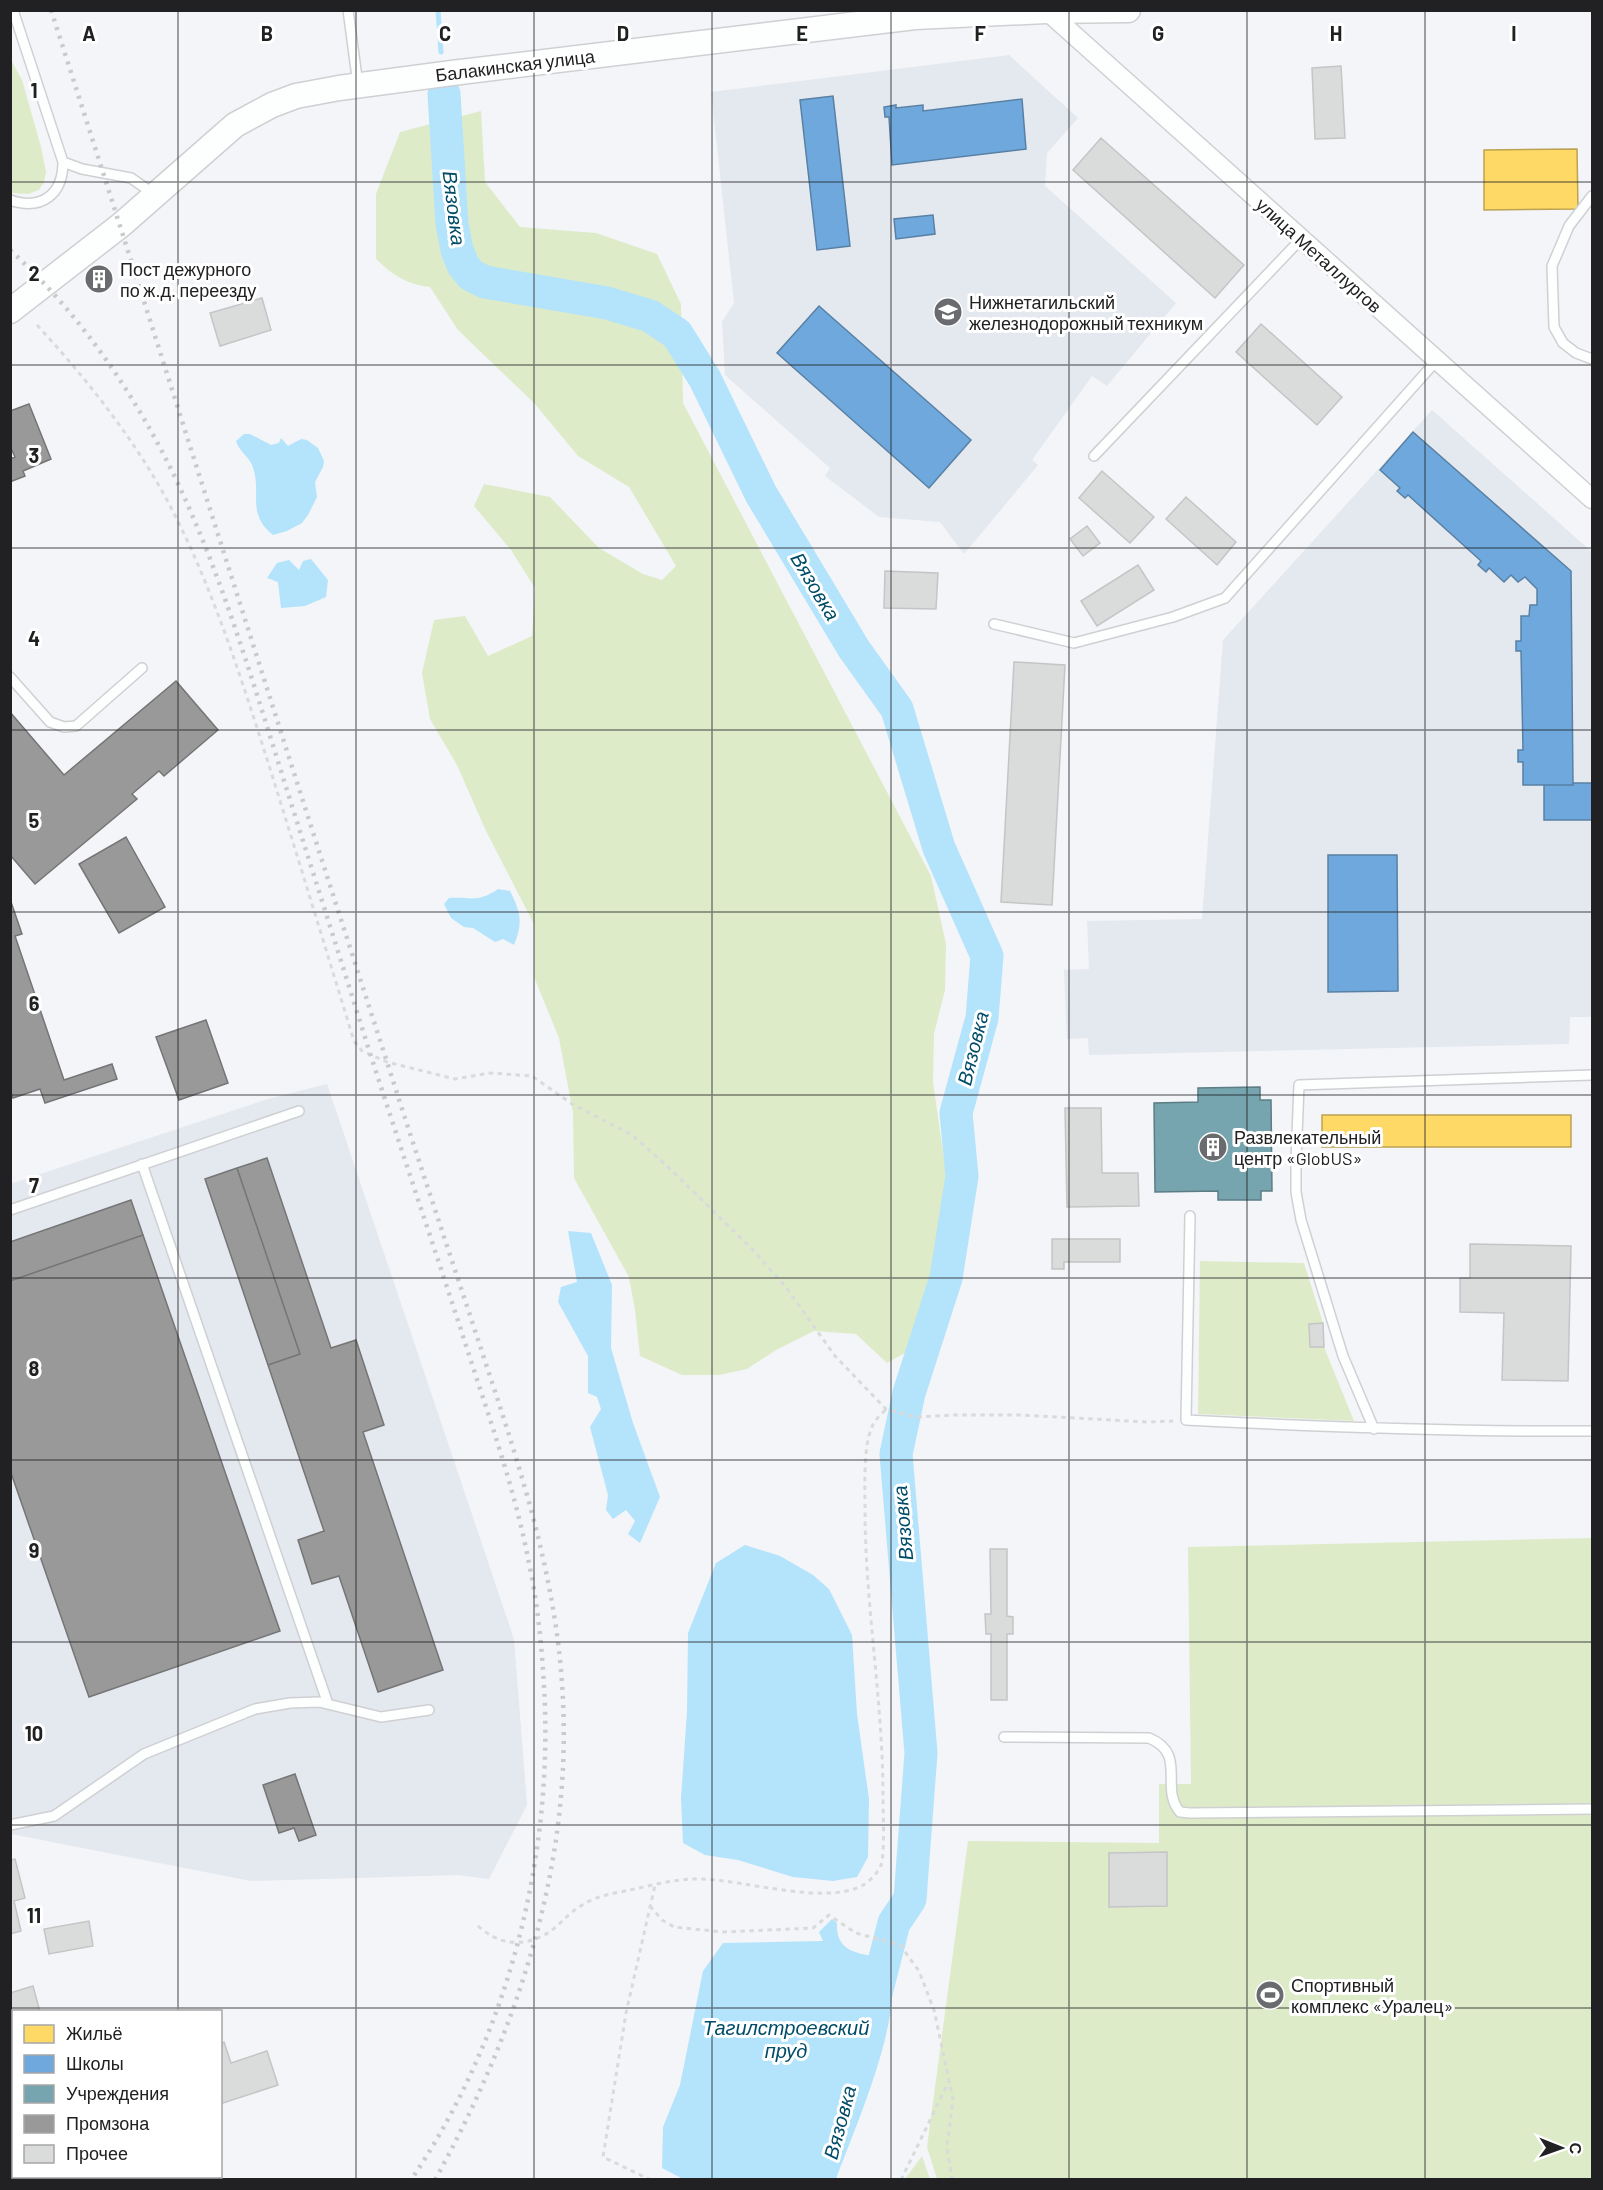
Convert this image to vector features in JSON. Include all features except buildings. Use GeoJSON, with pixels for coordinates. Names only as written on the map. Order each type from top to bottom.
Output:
{"type":"FeatureCollection","features":[{"type":"Feature","properties":{"kind":"street","name":"Балакинская улица"},"geometry":{"type":"LineString","coordinates":[[10,311],[121,225],[235,125],[296,96],[358,85],[915,17],[1128,10]]}},
{"type":"Feature","properties":{"kind":"street","name":"улица Металлургов"},"geometry":{"type":"LineString","coordinates":[[1046,11],[1593,499]]}},
{"type":"Feature","properties":{"kind":"lane"},"geometry":{"type":"LineString","coordinates":[[10,200],[30,204],[41,202],[59,186],[63,175],[63,162],[13,10]]}},
{"type":"Feature","properties":{"kind":"lane"},"geometry":{"type":"LineString","coordinates":[[348,10],[358,85]]}},
{"type":"Feature","properties":{"kind":"lane"},"geometry":{"type":"LineString","coordinates":[[63,162],[82,169],[131,178],[155,195]]}},
{"type":"Feature","properties":{"kind":"lane"},"geometry":{"type":"LineString","coordinates":[[1593,196],[1569,226],[1552,266],[1554,327],[1563,343],[1576,353],[1593,359]]}},
{"type":"Feature","properties":{"kind":"lane"},"geometry":{"type":"LineString","coordinates":[[1094,456],[1301,239]]}},
{"type":"Feature","properties":{"kind":"lane"},"geometry":{"type":"LineString","coordinates":[[994,624],[1074,643],[1173,617],[1226,598],[1437,360]]}},
{"type":"Feature","properties":{"kind":"lane"},"geometry":{"type":"LineString","coordinates":[[10,677],[50,722],[64,727],[76,726],[142,668]]}},
{"type":"Feature","properties":{"kind":"lane"},"geometry":{"type":"LineString","coordinates":[[1374,1429],[1343,1356],[1302,1220],[1296,1192],[1299,1084],[1593,1075]]}},
{"type":"Feature","properties":{"kind":"lane"},"geometry":{"type":"LineString","coordinates":[[10,1210],[298,1110]]}},
{"type":"Feature","properties":{"kind":"lane"},"geometry":{"type":"LineString","coordinates":[[142,1164],[328,1704]]}},
{"type":"Feature","properties":{"kind":"lane"},"geometry":{"type":"LineString","coordinates":[[1190,1216],[1186,1420],[1374,1429],[1491,1432],[1593,1431]]}},
{"type":"Feature","properties":{"kind":"lane"},"geometry":{"type":"LineString","coordinates":[[10,1825],[54,1816],[144,1754],[255,1709],[290,1703],[319,1702],[381,1717],[429,1710]]}},
{"type":"Feature","properties":{"kind":"lane"},"geometry":{"type":"LineString","coordinates":[[1004,1737],[1149,1738],[1164,1748],[1170,1756],[1172,1795],[1175,1806],[1180,1812],[1190,1814],[1593,1809]]}},
{"type":"Feature","properties":{"kind":"path"},"geometry":{"type":"LineString","coordinates":[[37,325],[77,369],[132,441],[159,486],[207,588],[258,730],[354,1041],[362,1051],[387,1062],[455,1079],[490,1073],[532,1076],[572,1104],[632,1135],[751,1248],[785,1286],[835,1356],[886,1409],[915,1418],[954,1415],[1021,1415],[1148,1422],[1186,1420]]}},
{"type":"Feature","properties":{"kind":"path"},"geometry":{"type":"LineString","coordinates":[[478,1926],[494,1939],[517,1944],[543,1935],[589,1901],[603,1895],[656,1884],[700,1879],[790,1890],[843,1892],[862,1885],[872,1877],[881,1864],[883,1781],[867,1584],[865,1467],[872,1426],[886,1409]]}},
{"type":"Feature","properties":{"kind":"path"},"geometry":{"type":"LineString","coordinates":[[651,2180],[603,2157],[626,2013],[656,1884]]}},
{"type":"Feature","properties":{"kind":"path"},"geometry":{"type":"LineString","coordinates":[[650,1906],[662,1920],[674,1927],[723,1932],[813,1928],[829,1915],[856,1933],[900,1945],[920,1971],[934,2010],[953,2099],[947,2147],[952,2180]]}},
{"type":"Feature","properties":{"kind":"path"},"geometry":{"type":"LineString","coordinates":[[901,2180],[949,2081]]}},
{"type":"Feature","properties":{"kind":"shaded area","name":"Нижнетагильский железнодорожный техникум"},"geometry":{"type":"Polygon","coordinates":[[[1009,55],[1078,118],[1047,153],[1045,186],[1176,303],[1107,386],[1092,376],[1032,460],[1038,465],[964,554],[940,522],[879,517],[825,476],[830,468],[725,375],[722,322],[734,303],[711,92],[1009,55]]]}},
{"type":"Feature","properties":{"kind":"shaded area"},"geometry":{"type":"Polygon","coordinates":[[[1432,410],[1592,552],[1592,1017],[1570,1017],[1569,1044],[1089,1055],[1088,1038],[1067,1039],[1064,970],[1089,969],[1087,921],[1202,919],[1223,640],[1432,410]]]}},
{"type":"Feature","properties":{"kind":"shaded area"},"geometry":{"type":"Polygon","coordinates":[[[327,1084],[514,1639],[527,1805],[489,1879],[458,1875],[251,1881],[11,1834],[10,1184],[268,1099],[327,1084]]]}},
{"type":"Feature","properties":{"kind":"green space"},"geometry":{"type":"Polygon","coordinates":[[[11,60],[22,80],[46,172],[39,190],[28,194],[11,193],[11,60]]]}},
{"type":"Feature","properties":{"kind":"green space"},"geometry":{"type":"Polygon","coordinates":[[[481,111],[485,182],[520,227],[596,233],[657,254],[681,304],[683,403],[931,876],[946,944],[945,990],[934,1034],[933,1082],[952,1215],[933,1269],[921,1324],[912,1349],[887,1363],[856,1334],[814,1331],[776,1350],[747,1369],[719,1375],[682,1375],[640,1356],[629,1277],[574,1178],[573,1113],[559,1038],[534,977],[534,924],[486,831],[457,765],[430,719],[422,673],[434,620],[465,616],[488,656],[532,636],[535,588],[511,550],[474,506],[484,484],[550,497],[599,548],[643,574],[662,580],[676,566],[629,487],[578,456],[535,404],[458,330],[430,287],[414,284],[401,278],[376,259],[376,194],[400,132],[481,111]]]}},
{"type":"Feature","properties":{"kind":"green space"},"geometry":{"type":"Polygon","coordinates":[[[1200,1261],[1304,1263],[1323,1323],[1309,1324],[1310,1347],[1324,1347],[1354,1421],[1198,1414],[1200,1261]]]}},
{"type":"Feature","properties":{"kind":"green space","name":"Спортивный комплекс «Уралец»"},"geometry":{"type":"Polygon","coordinates":[[[1592,1538],[1592,2179],[937,2179],[927,2147],[968,1841],[1159,1843],[1159,1784],[1191,1784],[1188,1547],[1592,1538]]]}},
{"type":"Feature","properties":{"kind":"green space"},"geometry":{"type":"Polygon","coordinates":[[[922,2156],[930,2179],[905,2179],[922,2156]]]}},
{"type":"Feature","properties":{"kind":"water"},"geometry":{"type":"Polygon","coordinates":[[[244,434],[250,434],[271,445],[279,443],[281,438],[288,446],[301,439],[307,440],[318,448],[324,461],[315,482],[317,497],[302,523],[273,535],[259,518],[255,475],[252,465],[236,441],[244,434]]]}},
{"type":"Feature","properties":{"kind":"water"},"geometry":{"type":"Polygon","coordinates":[[[311,559],[328,580],[326,597],[305,606],[281,608],[278,582],[267,578],[277,563],[289,560],[299,570],[303,561],[311,559]]]}},
{"type":"Feature","properties":{"kind":"water"},"geometry":{"type":"Polygon","coordinates":[[[498,889],[510,891],[517,905],[520,924],[514,945],[503,939],[495,942],[473,928],[464,927],[451,918],[444,904],[449,898],[479,898],[498,889]]]}},
{"type":"Feature","properties":{"kind":"water"},"geometry":{"type":"Polygon","coordinates":[[[568,1231],[591,1233],[612,1285],[611,1348],[633,1423],[660,1497],[640,1543],[628,1534],[635,1521],[626,1510],[613,1519],[606,1510],[608,1495],[590,1427],[601,1409],[597,1397],[588,1393],[588,1356],[558,1302],[561,1287],[577,1282],[568,1231]]]}},
{"type":"Feature","properties":{"kind":"water"},"geometry":{"type":"Polygon","coordinates":[[[745,1545],[780,1556],[813,1575],[829,1589],[852,1635],[857,1714],[869,1799],[868,1857],[857,1877],[833,1881],[793,1877],[738,1860],[705,1855],[683,1843],[681,1798],[687,1712],[688,1633],[716,1563],[745,1545]]]}},
{"type":"Feature","properties":{"kind":"water","name":"Тагилстроевский пруд"},"geometry":{"type":"Polygon","coordinates":[[[832,1919],[837,1923],[838,1936],[843,1945],[850,1950],[877,1957],[888,1964],[892,1985],[891,2010],[885,2040],[876,2071],[836,2179],[683,2179],[662,2168],[663,2127],[680,2085],[703,1971],[723,1943],[823,1941],[819,1932],[832,1919]]]}},
{"type":"Feature","properties":{"kind":"waterway"},"geometry":{"type":"LineString","coordinates":[[438,10],[441,52]]}},
{"type":"Feature","properties":{"kind":"waterway","name":"Вязовка"},"geometry":{"type":"LineString","coordinates":[[444,94],[452,224],[457,250],[463,265],[471,275],[485,282],[607,303],[650,316],[677,334],[705,379],[761,494],[854,649],[897,709],[939,848],[987,956],[982,1018],[956,1113],[962,1176],[946,1278],[909,1393],[896,1454],[921,1753],[910,1899],[894,1923],[873,2005]]}},
{"type":"Feature","properties":{"kind":"railway"},"geometry":{"type":"LineString","coordinates":[[51,10],[345,933],[511,1442],[536,1527],[554,1613],[563,1701],[563,1764],[558,1826],[547,1888],[532,1949],[513,2008],[490,2067],[435,2180]]}},
{"type":"Feature","properties":{"kind":"railway"},"geometry":{"type":"LineString","coordinates":[[10,250],[58,298],[80,324],[119,379],[138,408],[170,467],[200,533],[249,670],[368,1047],[499,1447],[523,1534],[540,1635],[545,1707],[544,1769],[539,1831],[529,1893],[515,1954],[496,2014],[472,2072],[444,2127],[411,2180]]}},
{"type":"Feature","properties":{"kind":"place","name":"Пост дежурного по ж.д. переезду"},"geometry":{"type":"Point","coordinates":[99,279]}},
{"type":"Feature","properties":{"kind":"place","name":"Нижнетагильский железнодорожный техникум"},"geometry":{"type":"Point","coordinates":[948,312]}},
{"type":"Feature","properties":{"kind":"place","name":"Развлекательный центр «GlobUS»"},"geometry":{"type":"Point","coordinates":[1213,1147]}},
{"type":"Feature","properties":{"kind":"place","name":"Спортивный комплекс «Уралец»"},"geometry":{"type":"Point","coordinates":[1270,1995]}}]}
